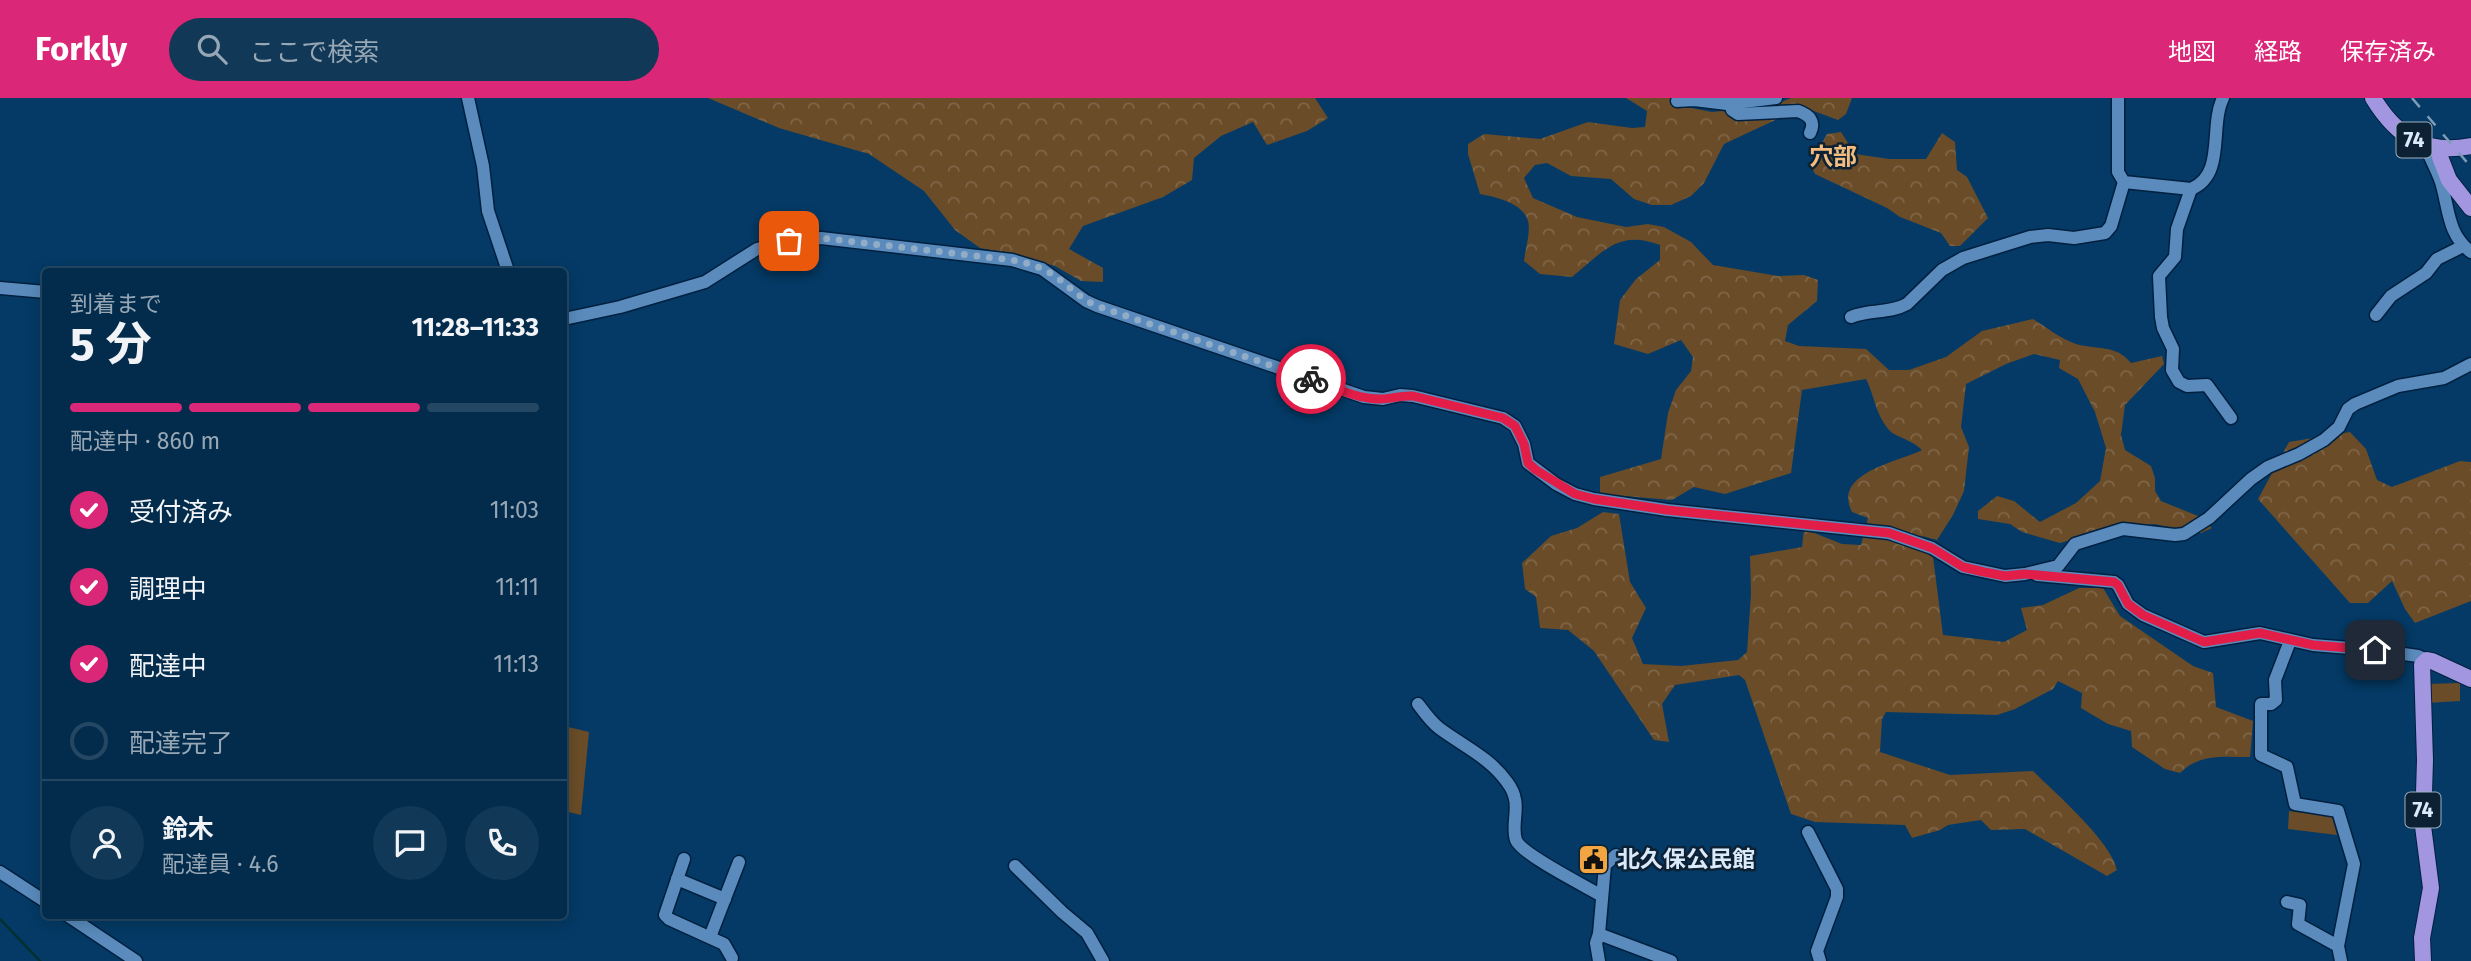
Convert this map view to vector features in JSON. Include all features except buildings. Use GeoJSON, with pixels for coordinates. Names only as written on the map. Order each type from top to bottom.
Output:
{"type":"FeatureCollection","features":[{"type":"Feature","properties":{"kind":"main road","name":"74"},"geometry":{"type":"LineString","coordinates":[[2373,98],[2391,124],[2426,146],[2446,149],[2471,146]]}},
{"type":"Feature","properties":{"kind":"main road","name":"74"},"geometry":{"type":"LineString","coordinates":[[2440,157],[2449,180],[2471,208]]}},
{"type":"Feature","properties":{"kind":"main road","name":"74"},"geometry":{"type":"LineString","coordinates":[[2423,961],[2422,938],[2431,888],[2423,819],[2425,760],[2421,666],[2427,660]]}},
{"type":"Feature","properties":{"kind":"main road"},"geometry":{"type":"LineString","coordinates":[[2427,660],[2471,678]]}},
{"type":"Feature","properties":{"kind":"street"},"geometry":{"type":"LineString","coordinates":[[468,98],[483,166],[488,211],[507,268]]}},
{"type":"Feature","properties":{"kind":"street"},"geometry":{"type":"LineString","coordinates":[[1677,101],[1730,103],[1776,98]]}},
{"type":"Feature","properties":{"kind":"street"},"geometry":{"type":"LineString","coordinates":[[1850,317],[1865,311],[1891,311],[1907,304],[1942,270],[1963,258],[2030,237],[2048,235],[2074,238],[2105,233],[2111,226],[2124,182],[2118,172],[2118,98]]}},
{"type":"Feature","properties":{"kind":"street"},"geometry":{"type":"LineString","coordinates":[[2124,182],[2191,190],[2201,185],[2211,167],[2223,98]]}},
{"type":"Feature","properties":{"kind":"street"},"geometry":{"type":"LineString","coordinates":[[1730,103],[1732,110],[1738,114],[1798,111],[1812,120],[1810,133]]}},
{"type":"Feature","properties":{"kind":"street"},"geometry":{"type":"LineString","coordinates":[[2426,146],[2441,181],[2450,223],[2468,250],[2471,264]]}},
{"type":"Feature","properties":{"kind":"street"},"geometry":{"type":"LineString","coordinates":[[2191,190],[2178,229],[2175,257],[2159,276],[2163,328],[2173,349],[2172,370],[2179,382],[2187,386],[2207,386],[2231,418]]}},
{"type":"Feature","properties":{"kind":"street"},"geometry":{"type":"LineString","coordinates":[[567,318],[620,307],[705,282],[757,249],[789,241],[821,238],[1012,260],[1042,269],[1097,306],[1364,397],[1383,399],[1400,394],[1503,418],[1515,426],[1524,444],[1528,463],[1556,484],[1575,494],[1667,510],[1889,533],[1932,548],[1963,567],[2005,576],[2058,566],[2075,544],[2123,529],[2184,534],[2209,518],[2268,467],[2325,440],[2339,427],[2348,409],[2355,404],[2398,386],[2444,378],[2471,364]]}},
{"type":"Feature","properties":{"kind":"street"},"geometry":{"type":"LineString","coordinates":[[2376,315],[2391,296],[2426,273],[2437,259],[2468,250]]}},
{"type":"Feature","properties":{"kind":"street"},"geometry":{"type":"LineString","coordinates":[[0,288],[42,292]]}},
{"type":"Feature","properties":{"kind":"street"},"geometry":{"type":"LineString","coordinates":[[2025,574],[2114,582],[2128,604],[2143,615],[2204,642],[2260,633],[2313,645],[2375,650],[2418,656],[2427,660]]}},
{"type":"Feature","properties":{"kind":"street"},"geometry":{"type":"LineString","coordinates":[[2290,641],[2275,680],[2276,700],[2271,704],[2261,704],[2261,755],[2287,767],[2295,804],[2338,811],[2354,864],[2338,946],[2341,961]]}},
{"type":"Feature","properties":{"kind":"street"},"geometry":{"type":"LineString","coordinates":[[1418,704],[1437,727],[1485,758],[1508,783],[1516,805],[1516,839],[1521,846],[1602,896]]}},
{"type":"Feature","properties":{"kind":"street"},"geometry":{"type":"LineString","coordinates":[[1808,832],[1837,889],[1837,897],[1816,951],[1820,961]]}},
{"type":"Feature","properties":{"kind":"street"},"geometry":{"type":"LineString","coordinates":[[1599,961],[1596,943],[1605,866],[1616,855]]}},
{"type":"Feature","properties":{"kind":"street"},"geometry":{"type":"LineString","coordinates":[[684,859],[665,915],[724,944],[732,958]]}},
{"type":"Feature","properties":{"kind":"street"},"geometry":{"type":"LineString","coordinates":[[710,937],[739,862]]}},
{"type":"Feature","properties":{"kind":"street"},"geometry":{"type":"LineString","coordinates":[[1016,866],[1087,933],[1103,961]]}},
{"type":"Feature","properties":{"kind":"street"},"geometry":{"type":"LineString","coordinates":[[0,872],[42,899]]}},
{"type":"Feature","properties":{"kind":"street"},"geometry":{"type":"LineString","coordinates":[[677,879],[725,899]]}},
{"type":"Feature","properties":{"kind":"street"},"geometry":{"type":"LineString","coordinates":[[2287,902],[2300,905],[2298,924],[2338,946]]}},
{"type":"Feature","properties":{"kind":"street"},"geometry":{"type":"LineString","coordinates":[[73,919],[136,961]]}},
{"type":"Feature","properties":{"kind":"street"},"geometry":{"type":"LineString","coordinates":[[1599,934],[1671,961]]}},
{"type":"Feature","properties":{"kind":"green space"},"geometry":{"type":"Polygon","coordinates":[[[708,98],[1315,98],[1328,118],[1307,131],[1267,145],[1253,122],[1221,136],[1194,158],[1192,180],[1163,197],[1083,226],[1069,249],[1103,268],[1103,282],[1081,281],[1055,266],[980,248],[955,230],[924,191],[869,154],[779,128],[708,98]]]}},
{"type":"Feature","properties":{"kind":"green space"},"geometry":{"type":"Polygon","coordinates":[[[1626,98],[1677,98],[1686,107],[1712,112],[1772,106],[1791,98],[1852,98],[1846,114],[1838,120],[1803,107],[1724,144],[1704,183],[1691,196],[1671,205],[1652,205],[1634,199],[1611,179],[1571,176],[1547,163],[1535,165],[1524,178],[1533,198],[1577,217],[1626,227],[1648,224],[1664,227],[1691,242],[1713,265],[1778,276],[1804,275],[1818,280],[1817,301],[1788,325],[1785,341],[1799,346],[1866,349],[1889,370],[1909,370],[1946,357],[1982,331],[2033,319],[2070,342],[2112,350],[2131,363],[2162,356],[2164,364],[2125,405],[2121,435],[2125,450],[2151,466],[2155,491],[2161,501],[2198,516],[2212,528],[2201,533],[2154,524],[2102,531],[2060,543],[2022,532],[2010,524],[1978,519],[1978,511],[1997,496],[2014,501],[2040,522],[2076,503],[2100,481],[2106,448],[2095,412],[2078,379],[2059,368],[2060,360],[2034,354],[2006,364],[1966,384],[1961,427],[1969,447],[1964,491],[1937,540],[1922,536],[1933,557],[1943,635],[2004,642],[2027,630],[2021,608],[2043,605],[2079,588],[2103,588],[2120,616],[2193,666],[2213,673],[2216,707],[2253,721],[2250,757],[2204,759],[2180,773],[2165,769],[2132,747],[2131,731],[2108,724],[2081,708],[2082,693],[2058,681],[2053,689],[2015,709],[1997,715],[1886,712],[1882,719],[1880,752],[1950,775],[2033,771],[2093,832],[2104,845],[2117,870],[2107,876],[2025,829],[1991,830],[1981,820],[1948,825],[1912,838],[1905,825],[1815,822],[1791,814],[1745,680],[1739,675],[1675,685],[1662,704],[1669,742],[1654,740],[1594,651],[1568,630],[1540,628],[1536,597],[1525,589],[1522,563],[1551,536],[1577,528],[1603,512],[1619,514],[1630,582],[1646,608],[1632,638],[1643,664],[1681,666],[1738,660],[1747,652],[1751,594],[1750,556],[1802,547],[1804,529],[1842,544],[1861,545],[1868,518],[1852,512],[1848,499],[1851,488],[1859,478],[1870,471],[1922,450],[1895,435],[1884,424],[1866,379],[1802,390],[1791,473],[1725,494],[1694,487],[1672,500],[1600,494],[1600,477],[1661,459],[1668,413],[1676,390],[1691,371],[1693,357],[1681,340],[1648,354],[1614,344],[1620,300],[1636,279],[1660,260],[1660,245],[1633,240],[1622,242],[1602,252],[1572,277],[1540,274],[1524,261],[1529,230],[1525,215],[1515,205],[1480,194],[1468,154],[1468,144],[1484,134],[1540,139],[1588,122],[1632,128],[1645,127],[1647,111],[1626,98]]]}},
{"type":"Feature","properties":{"kind":"green space"},"geometry":{"type":"Polygon","coordinates":[[[1841,132],[1855,154],[1889,159],[1926,159],[1942,133],[1955,142],[1957,170],[1967,177],[1988,218],[1960,246],[1950,246],[1941,233],[1900,217],[1887,208],[1815,174],[1810,164],[1827,134],[1841,132]]]}},
{"type":"Feature","properties":{"kind":"green space"},"geometry":{"type":"Polygon","coordinates":[[[2350,432],[2366,449],[2377,480],[2392,487],[2460,461],[2471,462],[2471,601],[2415,623],[2392,581],[2368,603],[2350,603],[2258,499],[2289,442],[2350,432]]]}},
{"type":"Feature","properties":{"kind":"green space"},"geometry":{"type":"Polygon","coordinates":[[[2460,683],[2460,701],[2426,703],[2426,684],[2460,683]]]}},
{"type":"Feature","properties":{"kind":"green space"},"geometry":{"type":"Polygon","coordinates":[[[567,727],[589,732],[581,815],[567,812],[567,727]]]}},
{"type":"Feature","properties":{"kind":"green space"},"geometry":{"type":"Polygon","coordinates":[[[2289,811],[2332,816],[2337,835],[2288,829],[2289,811]]]}},
{"type":"Feature","properties":{"kind":"waterway"},"geometry":{"type":"LineString","coordinates":[[0,919],[40,961]]}},
{"type":"Feature","properties":{"kind":"railway"},"geometry":{"type":"LineString","coordinates":[[2412,98],[2471,167]]}},
{"type":"Feature","properties":{"kind":"way so far"},"geometry":{"type":"LineString","coordinates":[[789,241],[821,238],[1012,260],[1033,265],[1053,275],[1086,301],[1097,306],[1311,379]]}},
{"type":"Feature","properties":{"kind":"place","name":"北久保公民館"},"geometry":{"type":"Point","coordinates":[1594,859]}},
{"type":"Feature","properties":{"kind":"district","name":"穴部"},"geometry":{"type":"Point","coordinates":[1833,157]}},
{"type":"Feature","properties":{"kind":"route"},"geometry":{"type":"LineString","coordinates":[[1311,379],[1364,397],[1383,399],[1400,394],[1503,418],[1515,426],[1524,444],[1528,463],[1556,484],[1575,494],[1594,499],[1667,510],[1889,533],[1932,548],[1963,567],[1984,572],[2005,576],[2025,574],[2114,582],[2128,604],[2143,615],[2204,642],[2260,633],[2313,645],[2375,650]]}}]}
